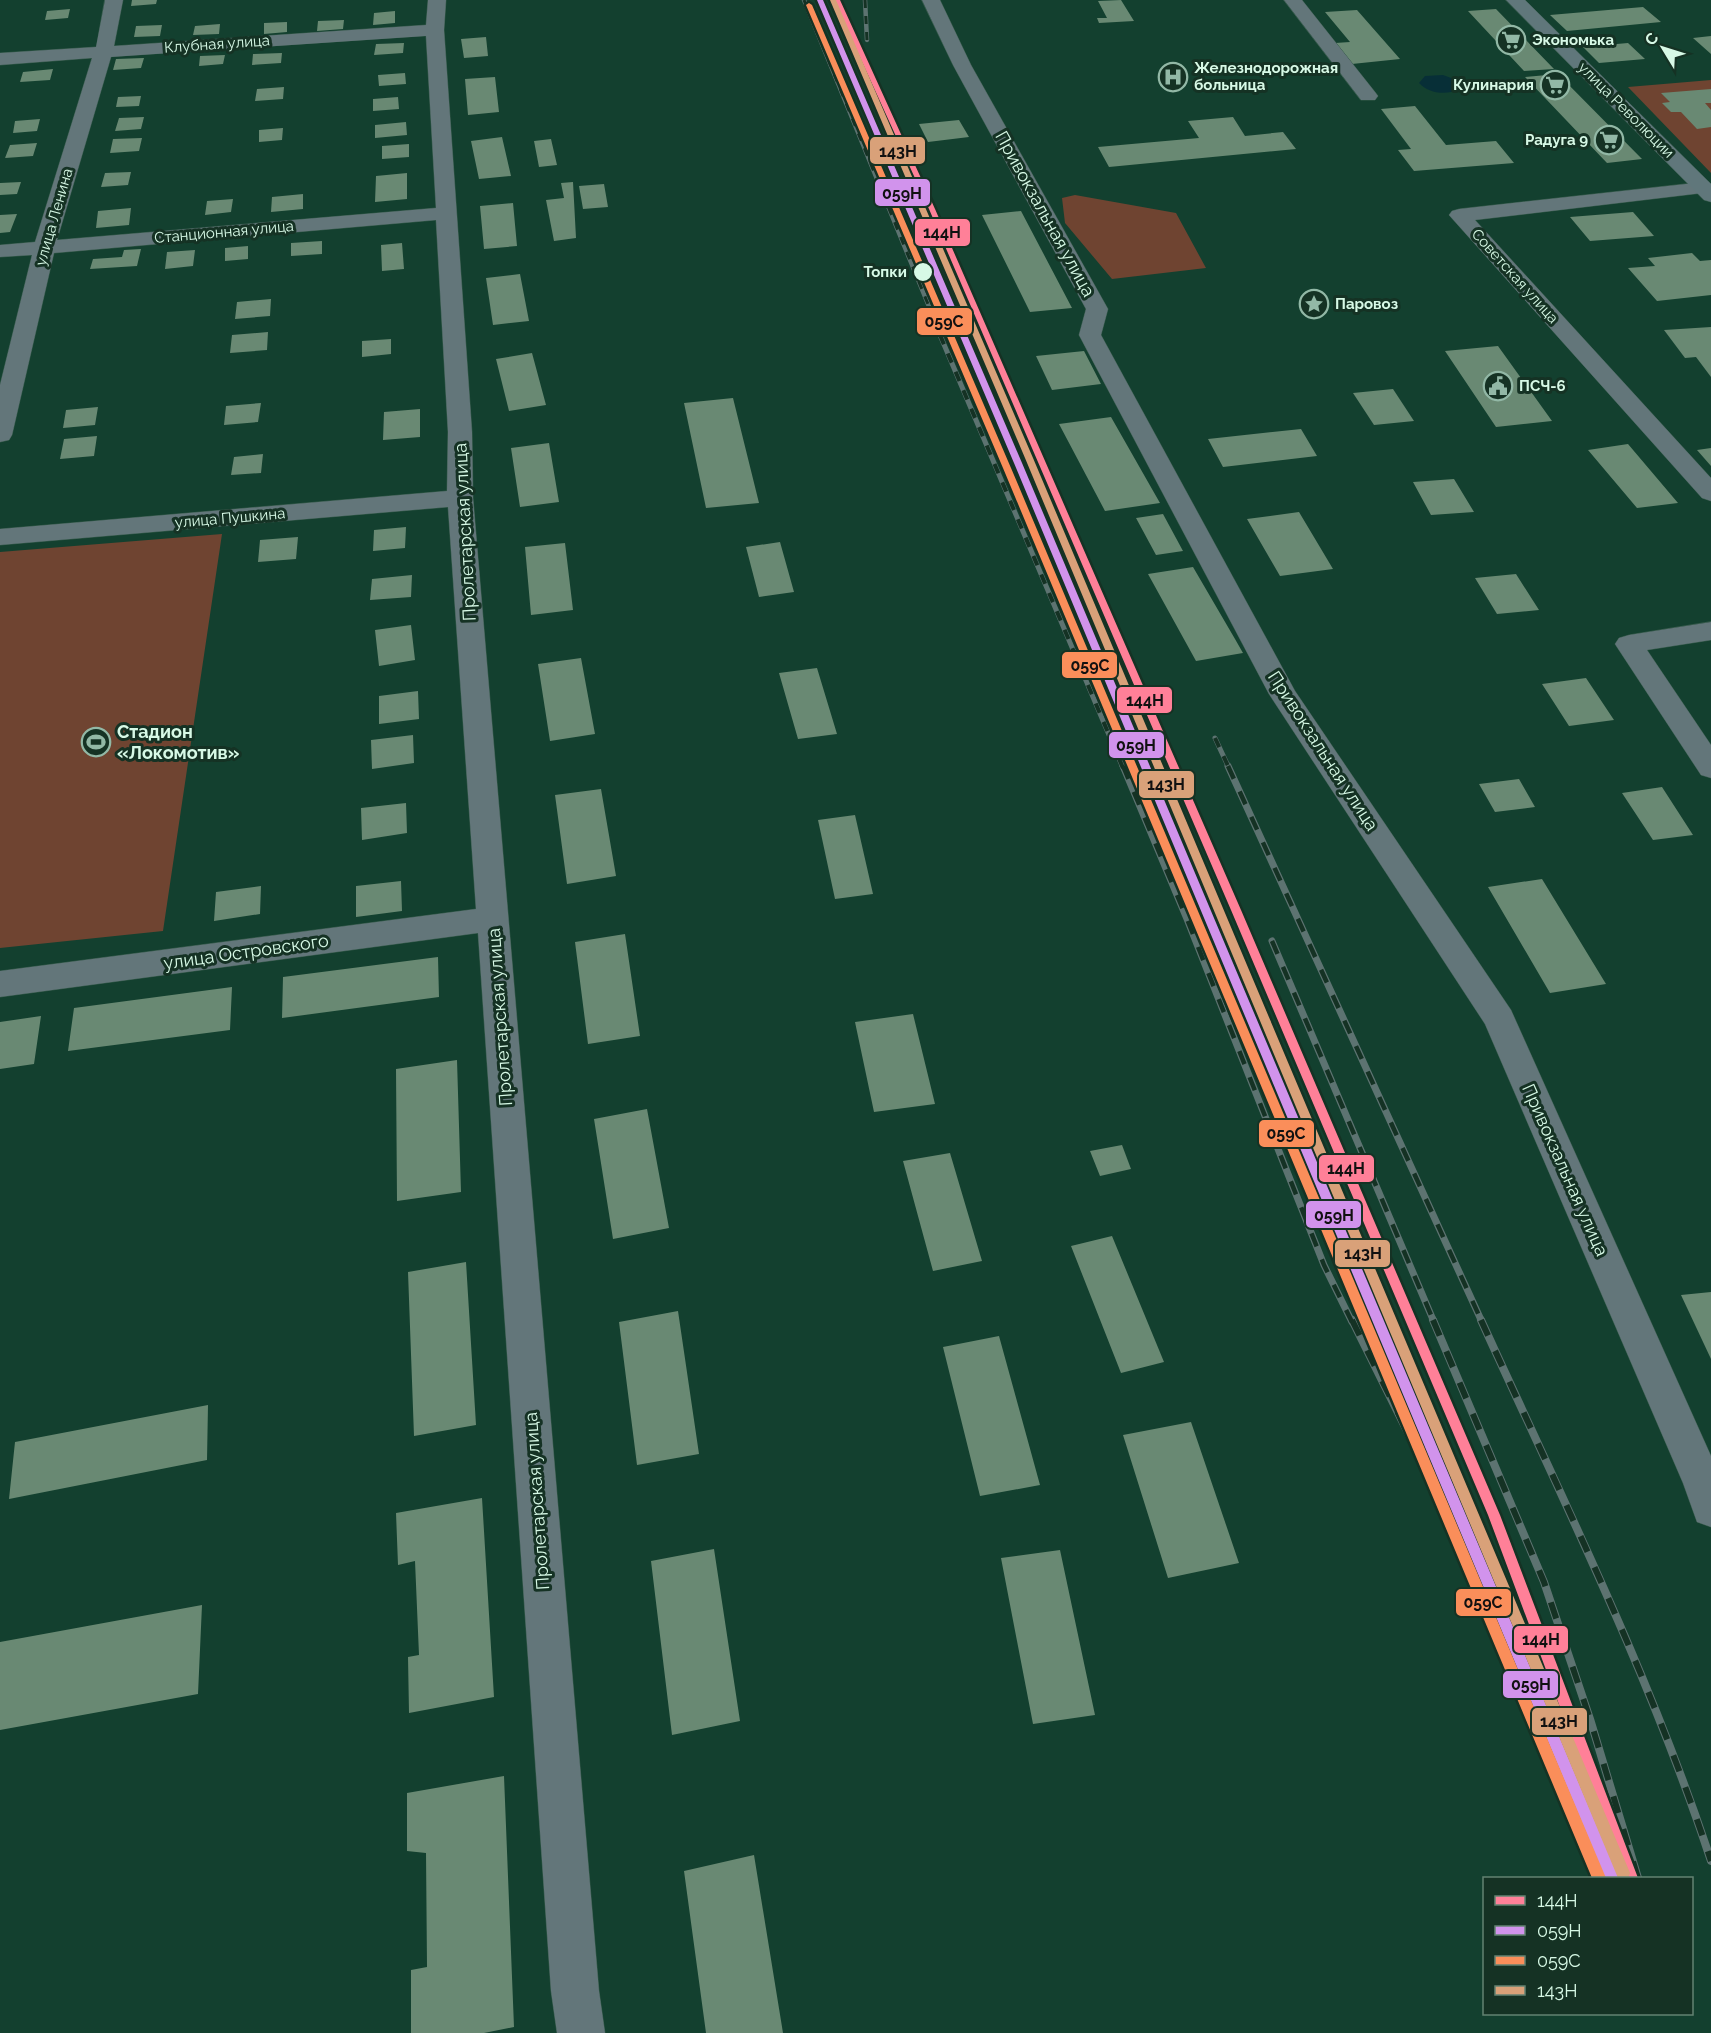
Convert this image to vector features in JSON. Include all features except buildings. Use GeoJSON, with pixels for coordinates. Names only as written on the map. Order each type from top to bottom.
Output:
{"type":"FeatureCollection","features":[{"type":"Feature","properties":{"kind":"street","name":"улица Ленина"},"geometry":{"type":"LineString","coordinates":[[0,435],[44,248],[104,51],[114,0]]}},
{"type":"Feature","properties":{"kind":"street","name":"Привокзальная улица"},"geometry":{"type":"LineString","coordinates":[[931,0],[989,115],[1097,309],[1090,335],[1283,694],[1499,1019],[1703,1483],[1711,1508]]}},
{"type":"Feature","properties":{"kind":"street"},"geometry":{"type":"LineString","coordinates":[[1293,0],[1368,96]]}},
{"type":"Feature","properties":{"kind":"street","name":"улица Революции"},"geometry":{"type":"LineString","coordinates":[[1515,0],[1707,192]]}},
{"type":"Feature","properties":{"kind":"street","name":"Клубная улица"},"geometry":{"type":"LineString","coordinates":[[0,59],[104,51],[436,15]]}},
{"type":"Feature","properties":{"kind":"street","name":"Пролетарская улица"},"geometry":{"type":"LineString","coordinates":[[436,15],[460,432],[460,498],[580,2033]]}},
{"type":"Feature","properties":{"kind":"street","name":"Советская улица"},"geometry":{"type":"LineString","coordinates":[[1707,192],[1459,215],[1711,493]]}},
{"type":"Feature","properties":{"kind":"street","name":"Станционная улица"},"geometry":{"type":"LineString","coordinates":[[0,251],[447,213]]}},
{"type":"Feature","properties":{"kind":"street","name":"улица Пушкина"},"geometry":{"type":"LineString","coordinates":[[0,537],[460,498]]}},
{"type":"Feature","properties":{"kind":"street"},"geometry":{"type":"LineString","coordinates":[[1711,631],[1629,644],[1711,768]]}},
{"type":"Feature","properties":{"kind":"street","name":"улица Островского"},"geometry":{"type":"LineString","coordinates":[[0,984],[493,919]]}},
{"type":"Feature","properties":{"kind":"shaded area"},"geometry":{"type":"Polygon","coordinates":[[[1711,80],[1711,173],[1628,87],[1711,80]]]}},
{"type":"Feature","properties":{"kind":"shaded area"},"geometry":{"type":"Polygon","coordinates":[[[1075,195],[1176,213],[1206,268],[1112,279],[1065,223],[1062,198],[1075,195]]]}},
{"type":"Feature","properties":{"kind":"shaded area","name":"Стадион «Локомотив»"},"geometry":{"type":"Polygon","coordinates":[[[222,534],[163,931],[0,948],[0,552],[222,534]]]}},
{"type":"Feature","properties":{"kind":"water"},"geometry":{"type":"Polygon","coordinates":[[[1443,75],[1459,81],[1461,88],[1456,91],[1439,93],[1428,90],[1419,83],[1425,76],[1443,75]]]}},
{"type":"Feature","properties":{"kind":"railway"},"geometry":{"type":"LineString","coordinates":[[804,0],[941,336]]}},
{"type":"Feature","properties":{"kind":"railway"},"geometry":{"type":"LineString","coordinates":[[865,0],[867,40]]}},
{"type":"Feature","properties":{"kind":"railway"},"geometry":{"type":"LineString","coordinates":[[940,335],[1123,768]]}},
{"type":"Feature","properties":{"kind":"railway"},"geometry":{"type":"LineString","coordinates":[[1215,738],[1229,768]]}},
{"type":"Feature","properties":{"kind":"railway"},"geometry":{"type":"LineString","coordinates":[[1123,766],[1187,919],[1324,1265],[1352,1322]]}},
{"type":"Feature","properties":{"kind":"railway"},"geometry":{"type":"LineString","coordinates":[[1228,766],[1482,1322]]}},
{"type":"Feature","properties":{"kind":"railway"},"geometry":{"type":"LineString","coordinates":[[1272,941],[1434,1322]]}},
{"type":"Feature","properties":{"kind":"railway"},"geometry":{"type":"LineString","coordinates":[[1352,1320],[1528,1675]]}},
{"type":"Feature","properties":{"kind":"railway"},"geometry":{"type":"LineString","coordinates":[[1433,1320],[1544,1582],[1590,1719],[1638,1877]]}},
{"type":"Feature","properties":{"kind":"railway"},"geometry":{"type":"LineString","coordinates":[[1481,1320],[1633,1655],[1661,1723],[1711,1861]]}},
{"type":"Feature","properties":{"kind":"transit line","name":"059Н"},"geometry":{"type":"LineString","coordinates":[[820,0],[1018,463],[1612,1877]]}},
{"type":"Feature","properties":{"kind":"transit line","name":"143Н"},"geometry":{"type":"LineString","coordinates":[[833,0],[1029,458],[1623,1873]]}},
{"type":"Feature","properties":{"kind":"transit line","name":"144Н"},"geometry":{"type":"LineString","coordinates":[[837,0],[932,209],[1236,910],[1494,1515],[1631,1877]]}},
{"type":"Feature","properties":{"kind":"transit line","name":"059С"},"geometry":{"type":"LineString","coordinates":[[809,5],[1007,468],[1599,1877]]}},
{"type":"Feature","properties":{"kind":"place","name":"Экономька"},"geometry":{"type":"Point","coordinates":[1511,40]}},
{"type":"Feature","properties":{"kind":"place","name":"Железнодорожная больница"},"geometry":{"type":"Point","coordinates":[1173,77]}},
{"type":"Feature","properties":{"kind":"place","name":"Кулинария"},"geometry":{"type":"Point","coordinates":[1555,85]}},
{"type":"Feature","properties":{"kind":"place","name":"Радуга 9"},"geometry":{"type":"Point","coordinates":[1609,140]}},
{"type":"Feature","properties":{"kind":"place","name":"Топки"},"geometry":{"type":"Point","coordinates":[923,272]}},
{"type":"Feature","properties":{"kind":"place","name":"Паровоз"},"geometry":{"type":"Point","coordinates":[1314,304]}},
{"type":"Feature","properties":{"kind":"place","name":"ПСЧ-6"},"geometry":{"type":"Point","coordinates":[1498,386]}},
{"type":"Feature","properties":{"kind":"place","name":"Стадион «Локомотив»"},"geometry":{"type":"Point","coordinates":[96,742]}}]}
